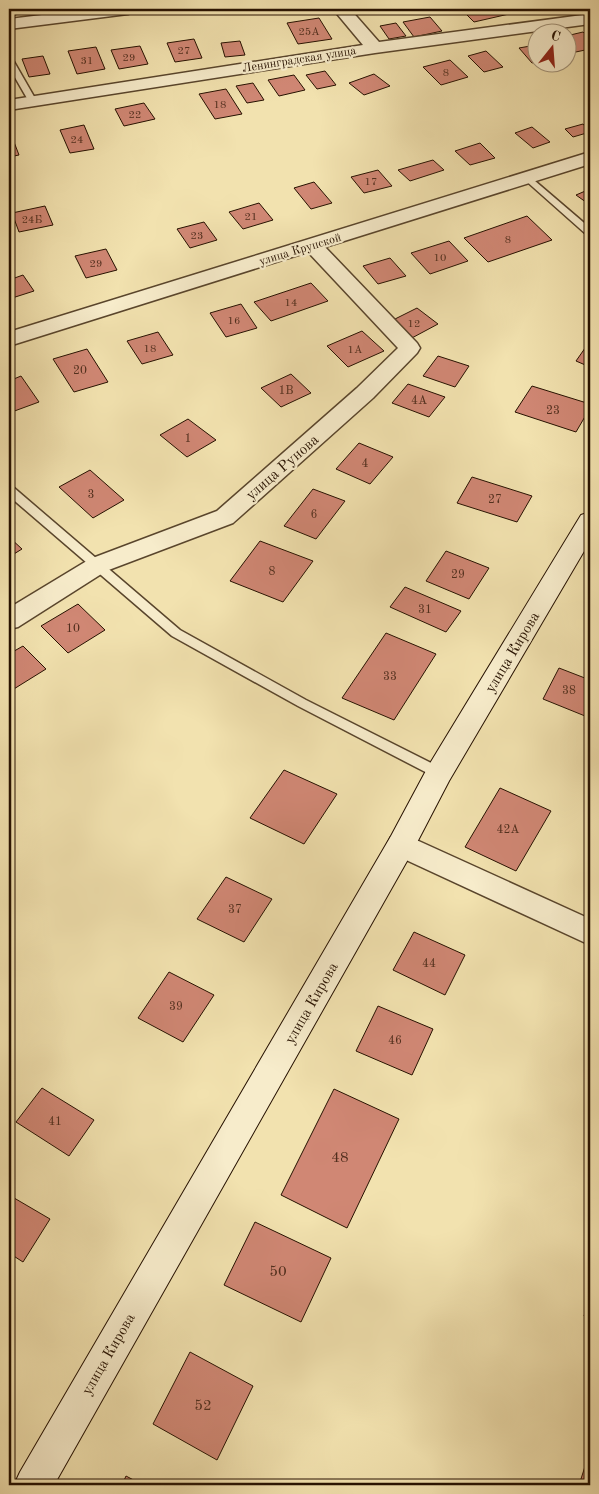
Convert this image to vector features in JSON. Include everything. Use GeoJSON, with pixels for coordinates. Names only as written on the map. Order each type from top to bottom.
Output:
{"type":"FeatureCollection","features":[{"type":"Feature","properties":{"kind":"main road","name":"улица Кирова"},"geometry":{"type":"LineString","coordinates":[[33,1485],[402,845],[439,773],[590,522]]}},
{"type":"Feature","properties":{"kind":"street"},"geometry":{"type":"LineString","coordinates":[[9,24],[128,9]]}},
{"type":"Feature","properties":{"kind":"street"},"geometry":{"type":"LineString","coordinates":[[341,9],[375,48]]}},
{"type":"Feature","properties":{"kind":"street","name":"Ленинградская улица"},"geometry":{"type":"LineString","coordinates":[[9,105],[375,48],[590,19]]}},
{"type":"Feature","properties":{"kind":"street","name":"улица Крупской"},"geometry":{"type":"LineString","coordinates":[[9,339],[590,158]]}},
{"type":"Feature","properties":{"kind":"street","name":"улица Рунова"},"geometry":{"type":"LineString","coordinates":[[9,620],[98,566],[225,517],[365,393],[410,348],[312,245]]}},
{"type":"Feature","properties":{"kind":"street"},"geometry":{"type":"LineString","coordinates":[[402,845],[590,932]]}},
{"type":"Feature","properties":{"kind":"lane"},"geometry":{"type":"LineString","coordinates":[[9,60],[32,100]]}},
{"type":"Feature","properties":{"kind":"lane"},"geometry":{"type":"LineString","coordinates":[[528,178],[590,232]]}},
{"type":"Feature","properties":{"kind":"lane"},"geometry":{"type":"LineString","coordinates":[[9,490],[176,632],[302,703],[439,773]]}},
{"type":"Feature","properties":{"kind":"building"},"geometry":{"type":"Polygon","coordinates":[[[9,9],[18,9],[20,14],[9,16],[9,9]]]}},
{"type":"Feature","properties":{"kind":"building"},"geometry":{"type":"Polygon","coordinates":[[[461,9],[503,9],[509,14],[474,22],[461,9]]]}},
{"type":"Feature","properties":{"kind":"building"},"geometry":{"type":"Polygon","coordinates":[[[430,17],[442,31],[414,37],[403,22],[430,17]]]}},
{"type":"Feature","properties":{"kind":"building"},"geometry":{"type":"Polygon","coordinates":[[[319,18],[332,39],[298,44],[287,23],[319,18]]]}},
{"type":"Feature","properties":{"kind":"building"},"geometry":{"type":"Polygon","coordinates":[[[396,23],[406,36],[389,39],[380,26],[396,23]]]}},
{"type":"Feature","properties":{"kind":"building"},"geometry":{"type":"Polygon","coordinates":[[[583,32],[590,39],[590,49],[576,52],[576,34],[583,32]]]}},
{"type":"Feature","properties":{"kind":"building"},"geometry":{"type":"Polygon","coordinates":[[[194,39],[202,58],[175,62],[167,43],[194,39]]]}},
{"type":"Feature","properties":{"kind":"building"},"geometry":{"type":"Polygon","coordinates":[[[240,41],[245,55],[225,57],[221,43],[240,41]]]}},
{"type":"Feature","properties":{"kind":"building"},"geometry":{"type":"Polygon","coordinates":[[[140,46],[148,64],[119,69],[111,50],[140,46]]]}},
{"type":"Feature","properties":{"kind":"building"},"geometry":{"type":"Polygon","coordinates":[[[96,47],[105,69],[77,74],[68,51],[96,47]]]}},
{"type":"Feature","properties":{"kind":"building"},"geometry":{"type":"Polygon","coordinates":[[[526,47],[526,56],[519,48],[526,47]]]}},
{"type":"Feature","properties":{"kind":"building"},"geometry":{"type":"Polygon","coordinates":[[[486,51],[503,67],[484,72],[468,56],[486,51]]]}},
{"type":"Feature","properties":{"kind":"building"},"geometry":{"type":"Polygon","coordinates":[[[43,56],[50,74],[29,77],[22,59],[43,56]]]}},
{"type":"Feature","properties":{"kind":"building"},"geometry":{"type":"Polygon","coordinates":[[[450,60],[468,77],[441,85],[423,67],[450,60]]]}},
{"type":"Feature","properties":{"kind":"building"},"geometry":{"type":"Polygon","coordinates":[[[325,71],[336,85],[317,89],[306,75],[325,71]]]}},
{"type":"Feature","properties":{"kind":"building"},"geometry":{"type":"Polygon","coordinates":[[[374,74],[390,86],[364,95],[349,83],[374,74]]]}},
{"type":"Feature","properties":{"kind":"building"},"geometry":{"type":"Polygon","coordinates":[[[294,75],[305,90],[279,96],[268,80],[294,75]]]}},
{"type":"Feature","properties":{"kind":"building"},"geometry":{"type":"Polygon","coordinates":[[[253,83],[264,100],[247,103],[236,86],[253,83]]]}},
{"type":"Feature","properties":{"kind":"building"},"geometry":{"type":"Polygon","coordinates":[[[226,89],[242,114],[215,119],[199,94],[226,89]]]}},
{"type":"Feature","properties":{"kind":"building"},"geometry":{"type":"Polygon","coordinates":[[[144,103],[155,119],[124,126],[115,109],[144,103]]]}},
{"type":"Feature","properties":{"kind":"building"},"geometry":{"type":"Polygon","coordinates":[[[583,124],[590,132],[573,137],[565,129],[583,124]]]}},
{"type":"Feature","properties":{"kind":"building"},"geometry":{"type":"Polygon","coordinates":[[[84,125],[94,149],[70,153],[60,130],[84,125]]]}},
{"type":"Feature","properties":{"kind":"building"},"geometry":{"type":"Polygon","coordinates":[[[532,127],[550,142],[533,148],[515,133],[532,127]]]}},
{"type":"Feature","properties":{"kind":"building"},"geometry":{"type":"Polygon","coordinates":[[[14,142],[19,155],[9,157],[9,143],[14,142]]]}},
{"type":"Feature","properties":{"kind":"building"},"geometry":{"type":"Polygon","coordinates":[[[480,143],[495,158],[470,165],[455,151],[480,143]]]}},
{"type":"Feature","properties":{"kind":"building"},"geometry":{"type":"Polygon","coordinates":[[[433,160],[444,170],[410,181],[398,170],[433,160]]]}},
{"type":"Feature","properties":{"kind":"building"},"geometry":{"type":"Polygon","coordinates":[[[378,170],[392,186],[364,193],[351,177],[378,170]]]}},
{"type":"Feature","properties":{"kind":"building"},"geometry":{"type":"Polygon","coordinates":[[[314,182],[332,203],[311,209],[294,188],[314,182]]]}},
{"type":"Feature","properties":{"kind":"building"},"geometry":{"type":"Polygon","coordinates":[[[590,189],[590,205],[576,195],[590,189]]]}},
{"type":"Feature","properties":{"kind":"building"},"geometry":{"type":"Polygon","coordinates":[[[259,203],[273,220],[243,229],[229,212],[259,203]]]}},
{"type":"Feature","properties":{"kind":"building"},"geometry":{"type":"Polygon","coordinates":[[[45,206],[53,225],[19,232],[12,213],[45,206]]]}},
{"type":"Feature","properties":{"kind":"building"},"geometry":{"type":"Polygon","coordinates":[[[527,216],[552,240],[488,262],[464,238],[527,216]]]}},
{"type":"Feature","properties":{"kind":"building"},"geometry":{"type":"Polygon","coordinates":[[[204,222],[217,240],[190,248],[177,229],[204,222]]]}},
{"type":"Feature","properties":{"kind":"building"},"geometry":{"type":"Polygon","coordinates":[[[449,241],[468,261],[430,274],[411,253],[449,241]]]}},
{"type":"Feature","properties":{"kind":"building"},"geometry":{"type":"Polygon","coordinates":[[[106,249],[117,270],[86,278],[75,256],[106,249]]]}},
{"type":"Feature","properties":{"kind":"building"},"geometry":{"type":"Polygon","coordinates":[[[390,258],[406,276],[378,284],[363,266],[390,258]]]}},
{"type":"Feature","properties":{"kind":"building"},"geometry":{"type":"Polygon","coordinates":[[[23,275],[34,291],[9,299],[9,280],[23,275]]]}},
{"type":"Feature","properties":{"kind":"building"},"geometry":{"type":"Polygon","coordinates":[[[311,283],[328,301],[271,321],[254,302],[311,283]]]}},
{"type":"Feature","properties":{"kind":"building"},"geometry":{"type":"Polygon","coordinates":[[[241,304],[257,328],[226,337],[210,313],[241,304]]]}},
{"type":"Feature","properties":{"kind":"building"},"geometry":{"type":"Polygon","coordinates":[[[417,308],[438,324],[410,339],[389,322],[417,308]]]}},
{"type":"Feature","properties":{"kind":"building"},"geometry":{"type":"Polygon","coordinates":[[[362,331],[384,351],[348,367],[327,346],[362,331]]]}},
{"type":"Feature","properties":{"kind":"building"},"geometry":{"type":"Polygon","coordinates":[[[158,332],[173,355],[142,364],[127,341],[158,332]]]}},
{"type":"Feature","properties":{"kind":"building"},"geometry":{"type":"Polygon","coordinates":[[[590,341],[590,367],[576,361],[590,341]]]}},
{"type":"Feature","properties":{"kind":"building"},"geometry":{"type":"Polygon","coordinates":[[[87,349],[108,382],[74,392],[53,359],[87,349]]]}},
{"type":"Feature","properties":{"kind":"building"},"geometry":{"type":"Polygon","coordinates":[[[438,356],[469,366],[455,387],[423,376],[438,356]]]}},
{"type":"Feature","properties":{"kind":"building"},"geometry":{"type":"Polygon","coordinates":[[[291,374],[311,393],[281,407],[261,388],[291,374]]]}},
{"type":"Feature","properties":{"kind":"building"},"geometry":{"type":"Polygon","coordinates":[[[21,376],[39,402],[9,413],[9,381],[21,376]]]}},
{"type":"Feature","properties":{"kind":"building"},"geometry":{"type":"Polygon","coordinates":[[[408,384],[445,397],[429,417],[392,403],[408,384]]]}},
{"type":"Feature","properties":{"kind":"building"},"geometry":{"type":"Polygon","coordinates":[[[532,386],[590,404],[590,408],[576,432],[515,412],[532,386]]]}},
{"type":"Feature","properties":{"kind":"building"},"geometry":{"type":"Polygon","coordinates":[[[188,419],[216,440],[187,457],[160,435],[188,419]]]}},
{"type":"Feature","properties":{"kind":"building"},"geometry":{"type":"Polygon","coordinates":[[[359,443],[393,457],[370,484],[336,469],[359,443]]]}},
{"type":"Feature","properties":{"kind":"building"},"geometry":{"type":"Polygon","coordinates":[[[90,470],[124,500],[93,518],[59,487],[90,470]]]}},
{"type":"Feature","properties":{"kind":"building"},"geometry":{"type":"Polygon","coordinates":[[[472,477],[532,496],[517,522],[457,503],[472,477]]]}},
{"type":"Feature","properties":{"kind":"building"},"geometry":{"type":"Polygon","coordinates":[[[313,489],[345,501],[316,539],[284,526],[313,489]]]}},
{"type":"Feature","properties":{"kind":"building"},"geometry":{"type":"Polygon","coordinates":[[[9,537],[22,549],[9,557],[9,537]]]}},
{"type":"Feature","properties":{"kind":"building"},"geometry":{"type":"Polygon","coordinates":[[[260,541],[313,561],[283,602],[230,581],[260,541]]]}},
{"type":"Feature","properties":{"kind":"building"},"geometry":{"type":"Polygon","coordinates":[[[446,551],[489,568],[469,599],[426,581],[446,551]]]}},
{"type":"Feature","properties":{"kind":"building"},"geometry":{"type":"Polygon","coordinates":[[[405,587],[461,611],[446,632],[390,607],[405,587]]]}},
{"type":"Feature","properties":{"kind":"building"},"geometry":{"type":"Polygon","coordinates":[[[78,604],[105,630],[68,653],[41,626],[78,604]]]}},
{"type":"Feature","properties":{"kind":"building"},"geometry":{"type":"Polygon","coordinates":[[[386,633],[436,654],[394,720],[342,698],[386,633]]]}},
{"type":"Feature","properties":{"kind":"building"},"geometry":{"type":"Polygon","coordinates":[[[23,646],[46,669],[9,692],[9,654],[23,646]]]}},
{"type":"Feature","properties":{"kind":"building"},"geometry":{"type":"Polygon","coordinates":[[[559,668],[590,680],[590,718],[543,699],[559,668]]]}},
{"type":"Feature","properties":{"kind":"building"},"geometry":{"type":"Polygon","coordinates":[[[284,770],[337,794],[304,844],[250,818],[284,770]]]}},
{"type":"Feature","properties":{"kind":"building"},"geometry":{"type":"Polygon","coordinates":[[[500,788],[551,811],[516,871],[465,847],[500,788]]]}},
{"type":"Feature","properties":{"kind":"building"},"geometry":{"type":"Polygon","coordinates":[[[226,877],[272,899],[244,942],[197,919],[226,877]]]}},
{"type":"Feature","properties":{"kind":"building"},"geometry":{"type":"Polygon","coordinates":[[[414,932],[465,955],[445,995],[393,970],[414,932]]]}},
{"type":"Feature","properties":{"kind":"building"},"geometry":{"type":"Polygon","coordinates":[[[169,972],[214,995],[183,1042],[138,1018],[169,972]]]}},
{"type":"Feature","properties":{"kind":"building"},"geometry":{"type":"Polygon","coordinates":[[[378,1006],[433,1029],[412,1075],[356,1051],[378,1006]]]}},
{"type":"Feature","properties":{"kind":"building"},"geometry":{"type":"Polygon","coordinates":[[[42,1088],[94,1120],[69,1156],[16,1122],[42,1088]]]}},
{"type":"Feature","properties":{"kind":"building"},"geometry":{"type":"Polygon","coordinates":[[[334,1089],[399,1119],[347,1228],[281,1195],[334,1089]]]}},
{"type":"Feature","properties":{"kind":"building"},"geometry":{"type":"Polygon","coordinates":[[[9,1195],[50,1219],[23,1262],[9,1253],[9,1195]]]}},
{"type":"Feature","properties":{"kind":"building"},"geometry":{"type":"Polygon","coordinates":[[[255,1222],[331,1258],[301,1322],[224,1285],[255,1222]]]}},
{"type":"Feature","properties":{"kind":"building"},"geometry":{"type":"Polygon","coordinates":[[[590,1296],[590,1319],[584,1316],[590,1296]]]}},
{"type":"Feature","properties":{"kind":"building"},"geometry":{"type":"Polygon","coordinates":[[[190,1352],[253,1386],[217,1460],[153,1424],[190,1352]]]}},
{"type":"Feature","properties":{"kind":"building"},"geometry":{"type":"Polygon","coordinates":[[[590,1451],[590,1485],[579,1485],[590,1451]]]}},
{"type":"Feature","properties":{"kind":"building"},"geometry":{"type":"Polygon","coordinates":[[[126,1476],[143,1485],[122,1485],[126,1476]]]}}]}
